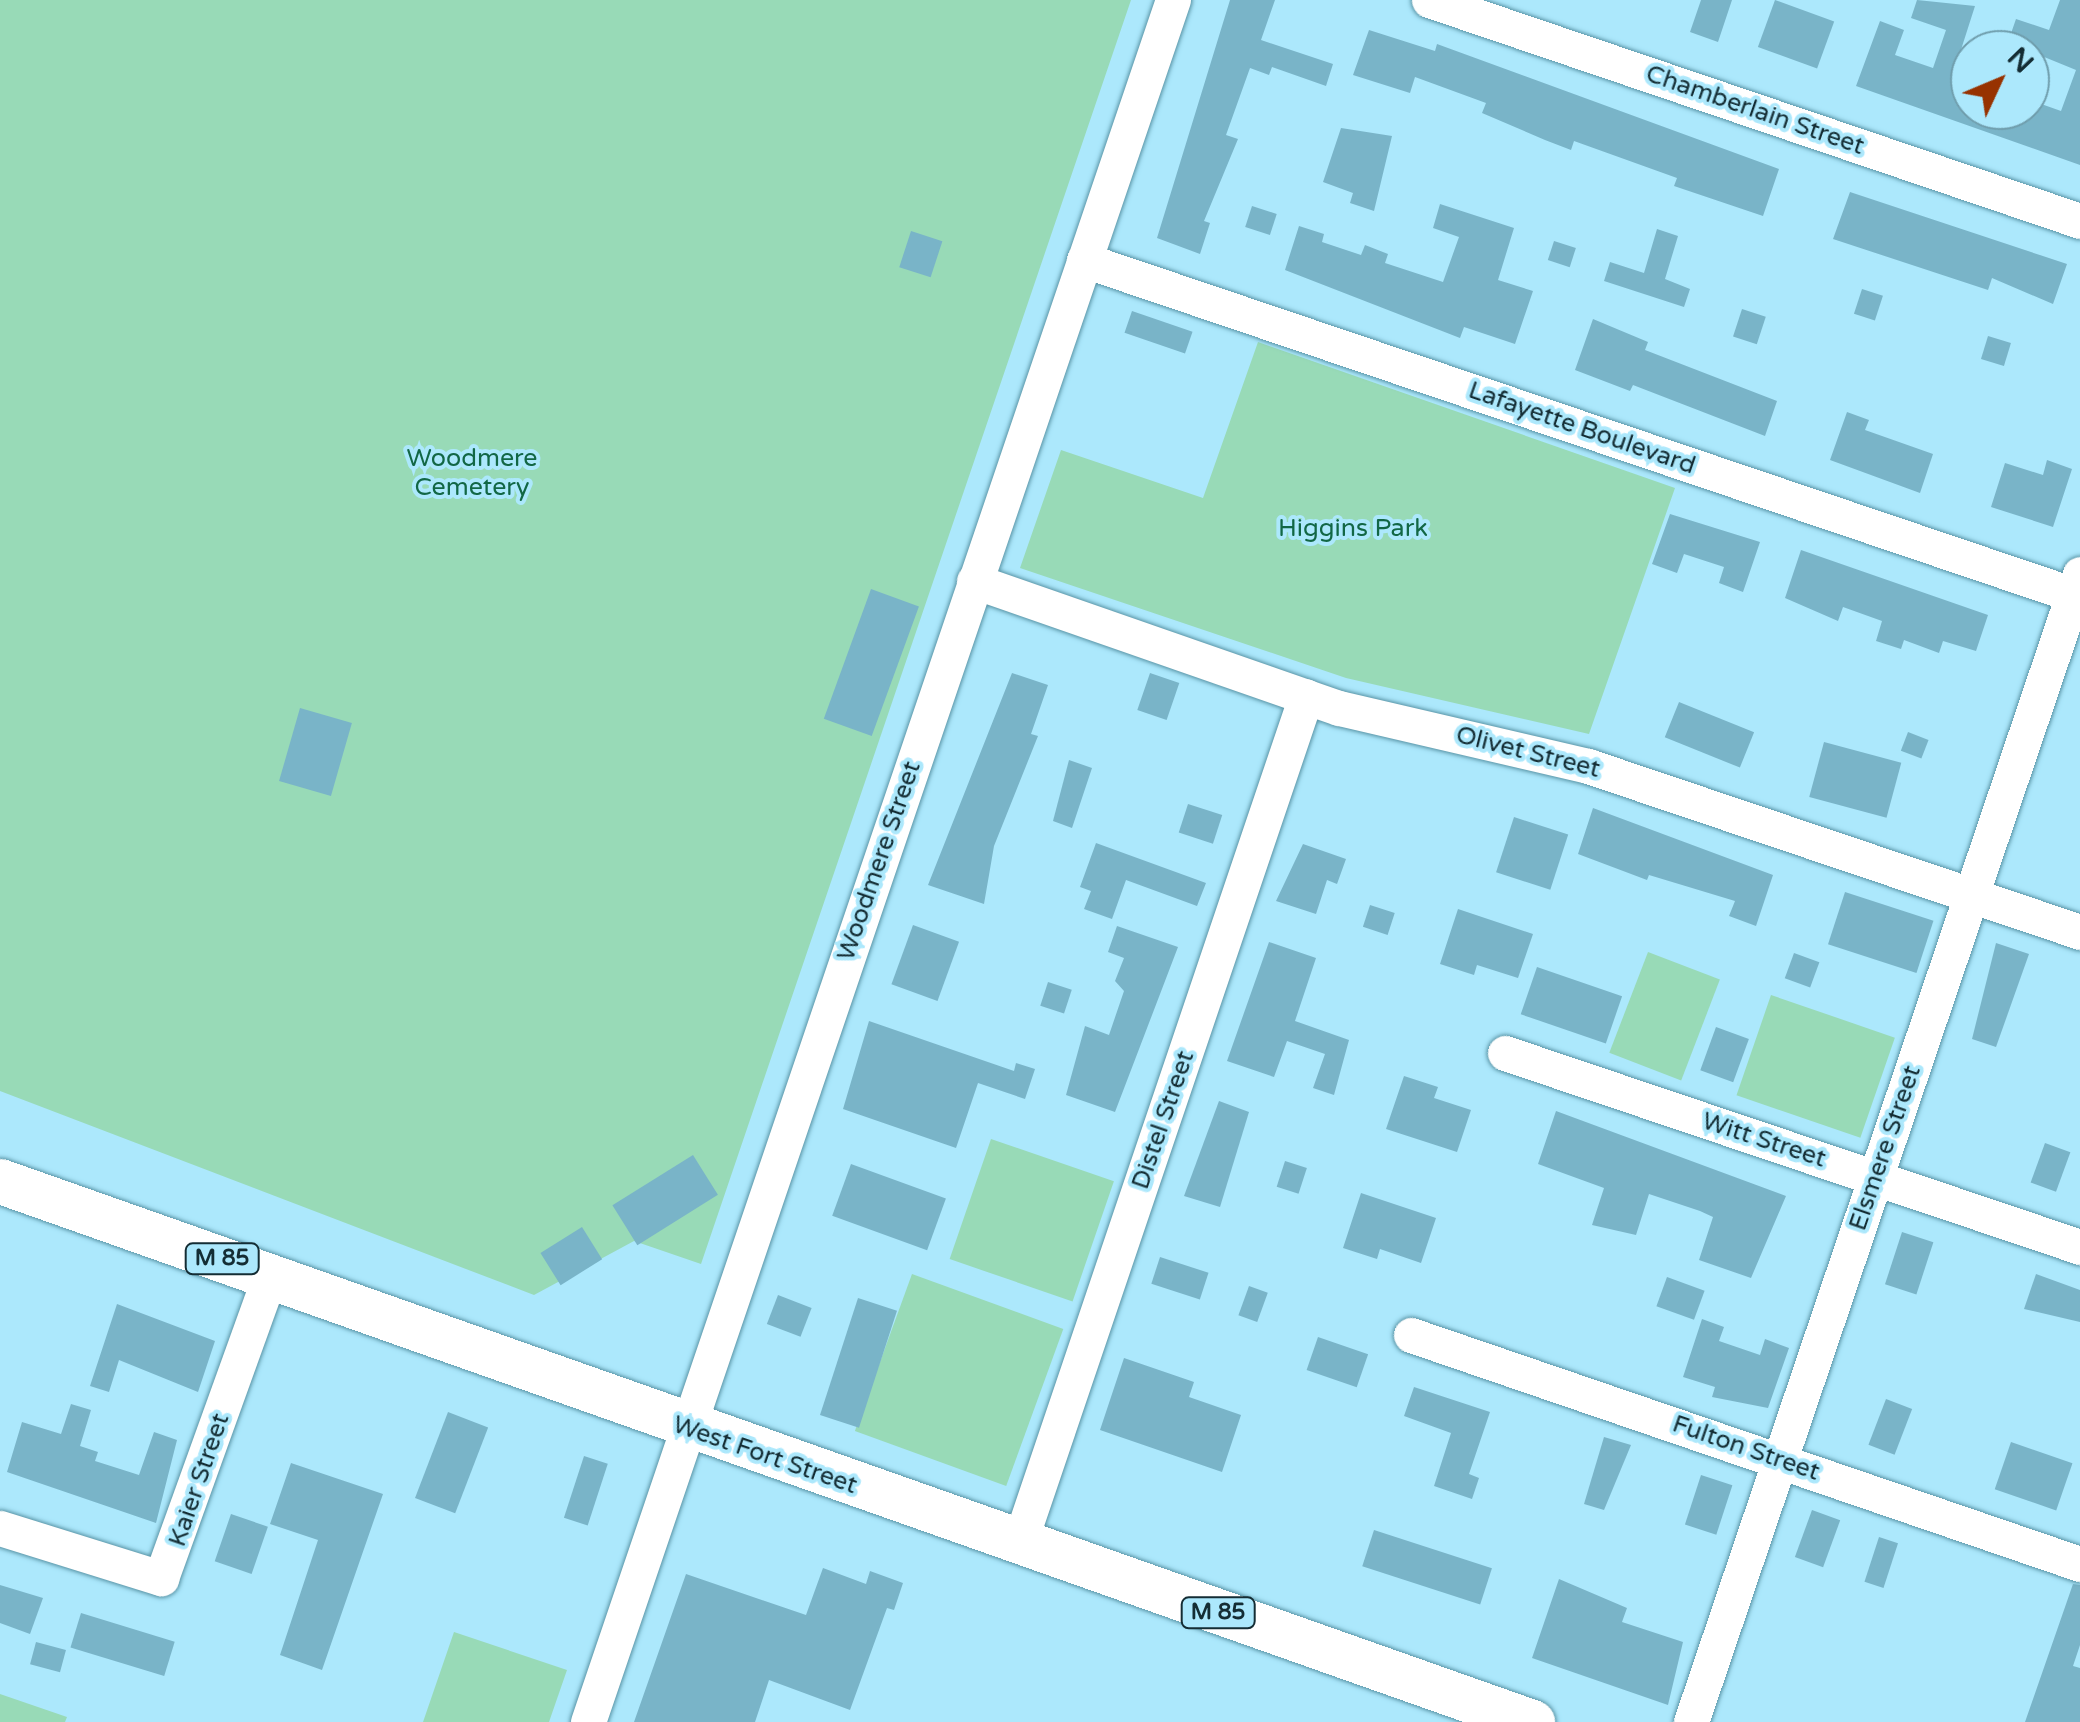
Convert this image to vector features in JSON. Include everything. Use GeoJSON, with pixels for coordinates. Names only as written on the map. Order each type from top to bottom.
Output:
{"type":"FeatureCollection","features":[{"type":"Feature","properties":{"kind":"main road","name":"West Fort Street"},"geometry":{"type":"LineString","coordinates":[[0,1181],[687,1428],[1532,1722]]}},
{"type":"Feature","properties":{"kind":"street","name":"Woodmere Street"},"geometry":{"type":"LineString","coordinates":[[588,1722],[1173,0]]}},
{"type":"Feature","properties":{"kind":"street","name":"Chamberlain Street"},"geometry":{"type":"LineString","coordinates":[[1429,0],[2080,221]]}},
{"type":"Feature","properties":{"kind":"street","name":"Lafayette Boulevard"},"geometry":{"type":"LineString","coordinates":[[1084,260],[2078,589]]}},
{"type":"Feature","properties":{"kind":"street","name":"Olivet Street"},"geometry":{"type":"LineString","coordinates":[[974,582],[1306,696],[1588,766],[2080,932]]}},
{"type":"Feature","properties":{"kind":"street","name":"Elsmere Street"},"geometry":{"type":"LineString","coordinates":[[1691,1722],[2078,589]]}},
{"type":"Feature","properties":{"kind":"street","name":"Distel Street"},"geometry":{"type":"LineString","coordinates":[[1018,1544],[1306,696]]}},
{"type":"Feature","properties":{"kind":"street","name":"Witt Street"},"geometry":{"type":"LineString","coordinates":[[1505,1053],[2080,1247]]}},
{"type":"Feature","properties":{"kind":"street","name":"Kaier Street"},"geometry":{"type":"LineString","coordinates":[[0,1528],[161,1578],[270,1276]]}},
{"type":"Feature","properties":{"kind":"street","name":"Fulton Street"},"geometry":{"type":"LineString","coordinates":[[1411,1334],[2080,1564]]}},
{"type":"Feature","properties":{"kind":"green space","name":"Woodmere Cemetery"},"geometry":{"type":"Polygon","coordinates":[[[0,0],[1131,0],[701,1264],[634,1241],[534,1295],[0,1091],[0,0]]]}},
{"type":"Feature","properties":{"kind":"green space","name":"Higgins Park"},"geometry":{"type":"Polygon","coordinates":[[[1258,342],[1675,488],[1589,734],[1346,678],[1020,568],[1061,450],[1203,498],[1258,342]]]}},
{"type":"Feature","properties":{"kind":"green space"},"geometry":{"type":"Polygon","coordinates":[[[1648,952],[1720,980],[1681,1080],[1609,1053],[1648,952]]]}},
{"type":"Feature","properties":{"kind":"green space"},"geometry":{"type":"Polygon","coordinates":[[[1771,995],[1895,1038],[1860,1138],[1736,1095],[1771,995]]]}},
{"type":"Feature","properties":{"kind":"green space"},"geometry":{"type":"Polygon","coordinates":[[[991,1139],[1114,1181],[1073,1301],[950,1259],[991,1139]]]}},
{"type":"Feature","properties":{"kind":"green space"},"geometry":{"type":"Polygon","coordinates":[[[912,1274],[1063,1329],[1006,1486],[855,1431],[912,1274]]]}},
{"type":"Feature","properties":{"kind":"green space"},"geometry":{"type":"Polygon","coordinates":[[[454,1632],[567,1670],[549,1722],[423,1722],[454,1632]]]}},
{"type":"Feature","properties":{"kind":"green space"},"geometry":{"type":"Polygon","coordinates":[[[0,1694],[67,1717],[65,1722],[0,1722],[0,1694]]]}},
{"type":"Feature","properties":{"kind":"building"},"geometry":{"type":"Polygon","coordinates":[[[1230,0],[1275,0],[1261,40],[1333,64],[1326,86],[1272,67],[1269,75],[1250,68],[1226,135],[1238,139],[1204,221],[1210,223],[1200,254],[1157,238],[1230,0]]]}},
{"type":"Feature","properties":{"kind":"building"},"geometry":{"type":"Polygon","coordinates":[[[1701,0],[1732,0],[1718,42],[1690,32],[1701,0]]]}},
{"type":"Feature","properties":{"kind":"building"},"geometry":{"type":"Polygon","coordinates":[[[1775,0],[1834,22],[1817,69],[1758,47],[1775,0]]]}},
{"type":"Feature","properties":{"kind":"building"},"geometry":{"type":"Polygon","coordinates":[[[1917,0],[1975,6],[1967,30],[1950,30],[1950,119],[1856,86],[1880,21],[1904,30],[1895,55],[1933,68],[1946,30],[1911,18],[1917,0]]]}},
{"type":"Feature","properties":{"kind":"building"},"geometry":{"type":"Polygon","coordinates":[[[2060,0],[2080,0],[2080,165],[1981,130],[2050,130],[2050,107],[2061,111],[2076,70],[2050,59],[2049,30],[2060,0]]]}},
{"type":"Feature","properties":{"kind":"building"},"geometry":{"type":"Polygon","coordinates":[[[2016,19],[2049,30],[2012,30],[2016,19]]]}},
{"type":"Feature","properties":{"kind":"building"},"geometry":{"type":"Polygon","coordinates":[[[1369,30],[1435,51],[1437,44],[1779,169],[1763,216],[1674,186],[1677,178],[1574,141],[1571,150],[1545,140],[1482,113],[1486,103],[1415,77],[1410,93],[1353,75],[1369,30]]]}},
{"type":"Feature","properties":{"kind":"building"},"geometry":{"type":"Polygon","coordinates":[[[1341,128],[1392,136],[1374,211],[1350,203],[1353,193],[1323,182],[1341,128]]]}},
{"type":"Feature","properties":{"kind":"building"},"geometry":{"type":"Polygon","coordinates":[[[1850,192],[2067,264],[2053,304],[1992,278],[1988,290],[1833,239],[1850,192]]]}},
{"type":"Feature","properties":{"kind":"building"},"geometry":{"type":"Polygon","coordinates":[[[1440,204],[1514,228],[1498,280],[1533,291],[1515,344],[1464,327],[1460,338],[1285,270],[1299,226],[1324,234],[1322,242],[1361,255],[1365,245],[1388,254],[1385,263],[1443,282],[1459,237],[1433,228],[1440,204]]]}},
{"type":"Feature","properties":{"kind":"building"},"geometry":{"type":"Polygon","coordinates":[[[1252,206],[1277,214],[1270,235],[1245,227],[1252,206]]]}},
{"type":"Feature","properties":{"kind":"building"},"geometry":{"type":"Polygon","coordinates":[[[1657,229],[1678,236],[1665,279],[1690,289],[1684,307],[1604,281],[1610,262],[1644,273],[1657,229]]]}},
{"type":"Feature","properties":{"kind":"building"},"geometry":{"type":"Polygon","coordinates":[[[911,231],[942,241],[931,277],[899,267],[911,231]]]}},
{"type":"Feature","properties":{"kind":"building"},"geometry":{"type":"Polygon","coordinates":[[[1554,241],[1576,248],[1570,267],[1548,260],[1554,241]]]}},
{"type":"Feature","properties":{"kind":"building"},"geometry":{"type":"Polygon","coordinates":[[[1862,289],[1883,296],[1875,321],[1854,314],[1862,289]]]}},
{"type":"Feature","properties":{"kind":"building"},"geometry":{"type":"Polygon","coordinates":[[[1742,309],[1766,317],[1757,344],[1733,337],[1742,309]]]}},
{"type":"Feature","properties":{"kind":"building"},"geometry":{"type":"Polygon","coordinates":[[[1132,311],[1193,332],[1185,354],[1125,333],[1132,311]]]}},
{"type":"Feature","properties":{"kind":"building"},"geometry":{"type":"Polygon","coordinates":[[[1593,319],[1648,342],[1645,350],[1777,401],[1765,436],[1633,385],[1630,391],[1575,370],[1593,319]]]}},
{"type":"Feature","properties":{"kind":"building"},"geometry":{"type":"Polygon","coordinates":[[[1988,336],[2011,343],[2004,366],[1981,359],[1988,336]]]}},
{"type":"Feature","properties":{"kind":"building"},"geometry":{"type":"Polygon","coordinates":[[[1847,412],[1869,420],[1865,430],[1933,454],[1920,493],[1830,460],[1847,412]]]}},
{"type":"Feature","properties":{"kind":"building"},"geometry":{"type":"Polygon","coordinates":[[[2047,460],[2072,469],[2053,527],[1991,507],[2005,463],[2043,475],[2047,460]]]}},
{"type":"Feature","properties":{"kind":"building"},"geometry":{"type":"Polygon","coordinates":[[[1670,514],[1760,542],[1743,592],[1719,583],[1724,567],[1684,554],[1677,573],[1652,564],[1670,514]]]}},
{"type":"Feature","properties":{"kind":"building"},"geometry":{"type":"Polygon","coordinates":[[[1801,550],[1988,615],[1976,651],[1943,641],[1939,653],[1904,640],[1901,649],[1876,641],[1882,621],[1843,607],[1838,621],[1785,598],[1801,550]]]}},
{"type":"Feature","properties":{"kind":"building"},"geometry":{"type":"Polygon","coordinates":[[[871,589],[919,606],[872,736],[824,719],[871,589]]]}},
{"type":"Feature","properties":{"kind":"building"},"geometry":{"type":"Polygon","coordinates":[[[1012,673],[1048,685],[1031,734],[1038,736],[994,846],[984,904],[928,885],[1012,673]]]}},
{"type":"Feature","properties":{"kind":"building"},"geometry":{"type":"Polygon","coordinates":[[[1150,673],[1179,683],[1167,720],[1137,710],[1150,673]]]}},
{"type":"Feature","properties":{"kind":"building"},"geometry":{"type":"Polygon","coordinates":[[[1679,702],[1754,732],[1740,768],[1665,737],[1679,702]]]}},
{"type":"Feature","properties":{"kind":"building"},"geometry":{"type":"Polygon","coordinates":[[[300,708],[352,723],[331,796],[279,781],[300,708]]]}},
{"type":"Feature","properties":{"kind":"building"},"geometry":{"type":"Polygon","coordinates":[[[1908,732],[1929,740],[1921,759],[1901,751],[1908,732]]]}},
{"type":"Feature","properties":{"kind":"building"},"geometry":{"type":"Polygon","coordinates":[[[1824,742],[1901,763],[1887,818],[1809,797],[1824,742]]]}},
{"type":"Feature","properties":{"kind":"building"},"geometry":{"type":"Polygon","coordinates":[[[1069,760],[1092,768],[1072,828],[1053,821],[1069,760]]]}},
{"type":"Feature","properties":{"kind":"building"},"geometry":{"type":"Polygon","coordinates":[[[1188,804],[1222,815],[1213,844],[1179,833],[1188,804]]]}},
{"type":"Feature","properties":{"kind":"building"},"geometry":{"type":"Polygon","coordinates":[[[1593,808],[1773,875],[1756,926],[1729,916],[1735,901],[1649,875],[1647,880],[1578,854],[1593,808]]]}},
{"type":"Feature","properties":{"kind":"building"},"geometry":{"type":"Polygon","coordinates":[[[1514,817],[1568,835],[1550,890],[1496,872],[1514,817]]]}},
{"type":"Feature","properties":{"kind":"building"},"geometry":{"type":"Polygon","coordinates":[[[1096,843],[1206,883],[1197,906],[1126,880],[1112,919],[1084,909],[1091,891],[1080,887],[1096,843]]]}},
{"type":"Feature","properties":{"kind":"building"},"geometry":{"type":"Polygon","coordinates":[[[1303,844],[1346,859],[1337,884],[1327,880],[1316,914],[1276,901],[1303,844]]]}},
{"type":"Feature","properties":{"kind":"building"},"geometry":{"type":"Polygon","coordinates":[[[1845,892],[1933,921],[1916,973],[1828,944],[1845,892]]]}},
{"type":"Feature","properties":{"kind":"building"},"geometry":{"type":"Polygon","coordinates":[[[1370,905],[1395,913],[1388,935],[1363,927],[1370,905]]]}},
{"type":"Feature","properties":{"kind":"building"},"geometry":{"type":"Polygon","coordinates":[[[1458,909],[1533,934],[1518,978],[1477,965],[1474,975],[1440,964],[1458,909]]]}},
{"type":"Feature","properties":{"kind":"building"},"geometry":{"type":"Polygon","coordinates":[[[913,925],[959,942],[937,1001],[891,984],[913,925]]]}},
{"type":"Feature","properties":{"kind":"building"},"geometry":{"type":"Polygon","coordinates":[[[1117,926],[1178,947],[1115,1112],[1066,1095],[1085,1026],[1109,1035],[1124,991],[1115,981],[1124,958],[1108,952],[1117,926]]]}},
{"type":"Feature","properties":{"kind":"building"},"geometry":{"type":"Polygon","coordinates":[[[1269,942],[1316,958],[1295,1021],[1349,1040],[1334,1095],[1313,1088],[1325,1054],[1287,1041],[1274,1077],[1227,1061],[1269,942]]]}},
{"type":"Feature","properties":{"kind":"building"},"geometry":{"type":"Polygon","coordinates":[[[1996,943],[2029,954],[1996,1047],[1972,1039],[1996,943]]]}},
{"type":"Feature","properties":{"kind":"building"},"geometry":{"type":"Polygon","coordinates":[[[1794,953],[1819,962],[1810,988],[1785,978],[1794,953]]]}},
{"type":"Feature","properties":{"kind":"building"},"geometry":{"type":"Polygon","coordinates":[[[1537,967],[1622,996],[1606,1044],[1521,1014],[1537,967]]]}},
{"type":"Feature","properties":{"kind":"building"},"geometry":{"type":"Polygon","coordinates":[[[1048,982],[1072,990],[1064,1014],[1040,1006],[1048,982]]]}},
{"type":"Feature","properties":{"kind":"building"},"geometry":{"type":"Polygon","coordinates":[[[869,1021],[1014,1071],[1016,1063],[1035,1069],[1025,1099],[978,1083],[956,1148],[843,1109],[869,1021]]]}},
{"type":"Feature","properties":{"kind":"building"},"geometry":{"type":"Polygon","coordinates":[[[1716,1027],[1749,1039],[1733,1082],[1700,1070],[1716,1027]]]}},
{"type":"Feature","properties":{"kind":"building"},"geometry":{"type":"Polygon","coordinates":[[[1404,1076],[1438,1087],[1434,1098],[1471,1110],[1457,1152],[1386,1129],[1404,1076]]]}},
{"type":"Feature","properties":{"kind":"building"},"geometry":{"type":"Polygon","coordinates":[[[1219,1101],[1249,1112],[1220,1207],[1184,1196],[1219,1101]]]}},
{"type":"Feature","properties":{"kind":"building"},"geometry":{"type":"Polygon","coordinates":[[[1556,1111],[1786,1196],[1751,1278],[1699,1260],[1713,1217],[1649,1194],[1636,1235],[1592,1225],[1604,1188],[1538,1164],[1556,1111]]]}},
{"type":"Feature","properties":{"kind":"building"},"geometry":{"type":"Polygon","coordinates":[[[2045,1143],[2070,1152],[2056,1192],[2031,1182],[2045,1143]]]}},
{"type":"Feature","properties":{"kind":"building"},"geometry":{"type":"Polygon","coordinates":[[[693,1155],[718,1195],[637,1245],[612,1205],[693,1155]]]}},
{"type":"Feature","properties":{"kind":"building"},"geometry":{"type":"Polygon","coordinates":[[[1285,1161],[1307,1168],[1299,1194],[1277,1187],[1285,1161]]]}},
{"type":"Feature","properties":{"kind":"building"},"geometry":{"type":"Polygon","coordinates":[[[851,1164],[946,1199],[927,1250],[832,1216],[851,1164]]]}},
{"type":"Feature","properties":{"kind":"building"},"geometry":{"type":"Polygon","coordinates":[[[1361,1193],[1436,1218],[1421,1263],[1380,1249],[1377,1259],[1343,1248],[1361,1193]]]}},
{"type":"Feature","properties":{"kind":"building"},"geometry":{"type":"Polygon","coordinates":[[[582,1227],[602,1259],[561,1285],[540,1253],[582,1227]]]}},
{"type":"Feature","properties":{"kind":"building"},"geometry":{"type":"Polygon","coordinates":[[[1902,1232],[1933,1242],[1916,1295],[1885,1284],[1902,1232]]]}},
{"type":"Feature","properties":{"kind":"building"},"geometry":{"type":"Polygon","coordinates":[[[1160,1257],[1209,1273],[1200,1299],[1151,1284],[1160,1257]]]}},
{"type":"Feature","properties":{"kind":"building"},"geometry":{"type":"Polygon","coordinates":[[[2036,1274],[2080,1290],[2080,1322],[2024,1309],[2036,1274]]]}},
{"type":"Feature","properties":{"kind":"building"},"geometry":{"type":"Polygon","coordinates":[[[1667,1277],[1705,1291],[1694,1320],[1656,1306],[1667,1277]]]}},
{"type":"Feature","properties":{"kind":"building"},"geometry":{"type":"Polygon","coordinates":[[[1249,1286],[1268,1293],[1257,1322],[1238,1315],[1249,1286]]]}},
{"type":"Feature","properties":{"kind":"building"},"geometry":{"type":"Polygon","coordinates":[[[778,1295],[812,1308],[800,1337],[767,1324],[778,1295]]]}},
{"type":"Feature","properties":{"kind":"building"},"geometry":{"type":"Polygon","coordinates":[[[858,1298],[897,1311],[859,1428],[820,1415],[858,1298]]]}},
{"type":"Feature","properties":{"kind":"building"},"geometry":{"type":"Polygon","coordinates":[[[117,1304],[215,1341],[198,1392],[119,1360],[109,1392],[90,1386],[117,1304]]]}},
{"type":"Feature","properties":{"kind":"building"},"geometry":{"type":"Polygon","coordinates":[[[1702,1319],[1724,1327],[1719,1341],[1760,1355],[1765,1339],[1789,1348],[1768,1408],[1712,1397],[1715,1387],[1683,1377],[1702,1319]]]}},
{"type":"Feature","properties":{"kind":"building"},"geometry":{"type":"Polygon","coordinates":[[[1318,1337],[1368,1354],[1357,1387],[1307,1370],[1318,1337]]]}},
{"type":"Feature","properties":{"kind":"building"},"geometry":{"type":"Polygon","coordinates":[[[1124,1358],[1194,1382],[1189,1397],[1241,1415],[1222,1472],[1100,1430],[1124,1358]]]}},
{"type":"Feature","properties":{"kind":"building"},"geometry":{"type":"Polygon","coordinates":[[[1414,1387],[1490,1412],[1469,1474],[1479,1478],[1472,1499],[1434,1486],[1451,1433],[1404,1416],[1414,1387]]]}},
{"type":"Feature","properties":{"kind":"building"},"geometry":{"type":"Polygon","coordinates":[[[1886,1399],[1912,1409],[1895,1455],[1868,1445],[1886,1399]]]}},
{"type":"Feature","properties":{"kind":"building"},"geometry":{"type":"Polygon","coordinates":[[[71,1404],[91,1410],[80,1446],[98,1452],[95,1461],[139,1475],[154,1432],[177,1440],[156,1523],[7,1472],[22,1422],[61,1434],[71,1404]]]}},
{"type":"Feature","properties":{"kind":"building"},"geometry":{"type":"Polygon","coordinates":[[[448,1412],[488,1427],[455,1513],[415,1498],[448,1412]]]}},
{"type":"Feature","properties":{"kind":"building"},"geometry":{"type":"Polygon","coordinates":[[[1604,1437],[1631,1445],[1604,1510],[1584,1504],[1604,1437]]]}},
{"type":"Feature","properties":{"kind":"building"},"geometry":{"type":"Polygon","coordinates":[[[2011,1442],[2072,1463],[2056,1510],[1995,1489],[2011,1442]]]}},
{"type":"Feature","properties":{"kind":"building"},"geometry":{"type":"Polygon","coordinates":[[[584,1456],[608,1464],[588,1526],[564,1518],[584,1456]]]}},
{"type":"Feature","properties":{"kind":"building"},"geometry":{"type":"Polygon","coordinates":[[[291,1463],[383,1494],[322,1670],[280,1655],[318,1540],[270,1524],[291,1463]]]}},
{"type":"Feature","properties":{"kind":"building"},"geometry":{"type":"Polygon","coordinates":[[[1701,1475],[1732,1485],[1716,1535],[1685,1524],[1701,1475]]]}},
{"type":"Feature","properties":{"kind":"building"},"geometry":{"type":"Polygon","coordinates":[[[1812,1510],[1840,1520],[1823,1567],[1795,1557],[1812,1510]]]}},
{"type":"Feature","properties":{"kind":"building"},"geometry":{"type":"Polygon","coordinates":[[[231,1514],[268,1527],[252,1574],[215,1561],[231,1514]]]}},
{"type":"Feature","properties":{"kind":"building"},"geometry":{"type":"Polygon","coordinates":[[[1374,1530],[1492,1568],[1480,1604],[1362,1566],[1374,1530]]]}},
{"type":"Feature","properties":{"kind":"building"},"geometry":{"type":"Polygon","coordinates":[[[1879,1537],[1898,1543],[1883,1588],[1864,1582],[1879,1537]]]}},
{"type":"Feature","properties":{"kind":"building"},"geometry":{"type":"Polygon","coordinates":[[[823,1568],[866,1584],[870,1571],[903,1583],[894,1610],[887,1608],[850,1710],[769,1680],[755,1722],[634,1722],[686,1574],[806,1615],[823,1568]]]}},
{"type":"Feature","properties":{"kind":"building"},"geometry":{"type":"Polygon","coordinates":[[[1559,1579],[1627,1608],[1622,1622],[1683,1642],[1668,1705],[1532,1658],[1559,1579]]]}},
{"type":"Feature","properties":{"kind":"building"},"geometry":{"type":"Polygon","coordinates":[[[2073,1584],[2080,1585],[2080,1645],[2073,1666],[2080,1668],[2080,1722],[2025,1722],[2073,1584]]]}},
{"type":"Feature","properties":{"kind":"building"},"geometry":{"type":"Polygon","coordinates":[[[0,1585],[43,1598],[30,1634],[0,1623],[0,1585]]]}},
{"type":"Feature","properties":{"kind":"building"},"geometry":{"type":"Polygon","coordinates":[[[81,1613],[175,1642],[164,1676],[70,1647],[81,1613]]]}},
{"type":"Feature","properties":{"kind":"building"},"geometry":{"type":"Polygon","coordinates":[[[36,1642],[66,1650],[60,1672],[30,1664],[36,1642]]]}}]}
